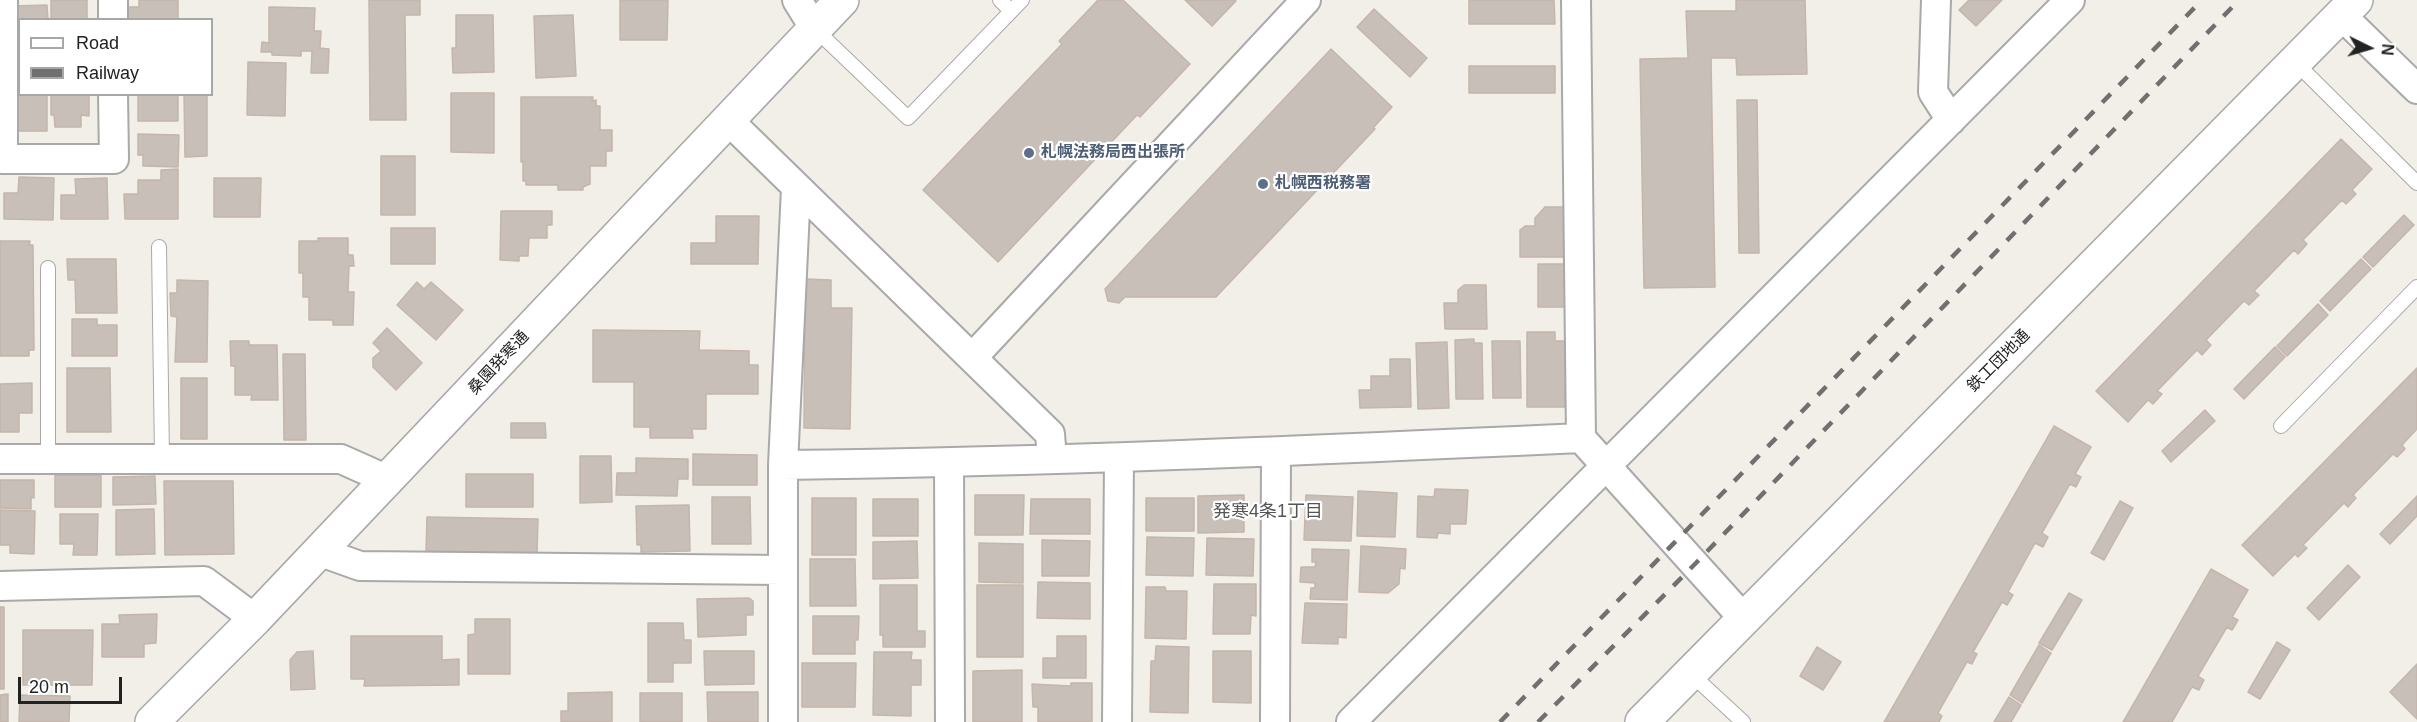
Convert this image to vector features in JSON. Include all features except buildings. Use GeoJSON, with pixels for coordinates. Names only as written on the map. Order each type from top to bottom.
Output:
{"type":"FeatureCollection","features":[{"type":"Feature","properties":{"kind":"street"},"geometry":{"type":"LineString","coordinates":[[3,0],[3,159],[114,159],[113,96]]}},
{"type":"Feature","properties":{"kind":"street"},"geometry":{"type":"LineString","coordinates":[[113,0],[113,18]]}},
{"type":"Feature","properties":{"kind":"street"},"geometry":{"type":"LineString","coordinates":[[797,0],[815,29]]}},
{"type":"Feature","properties":{"kind":"street","name":"桑園発寒通"},"geometry":{"type":"LineString","coordinates":[[152,722],[255,619],[388,480],[842,0]]}},
{"type":"Feature","properties":{"kind":"street"},"geometry":{"type":"LineString","coordinates":[[972,358],[1306,0]]}},
{"type":"Feature","properties":{"kind":"street"},"geometry":{"type":"LineString","coordinates":[[1576,0],[1581,438],[1745,620]]}},
{"type":"Feature","properties":{"kind":"street"},"geometry":{"type":"LineString","coordinates":[[1936,0],[1933,92],[1951,120]]}},
{"type":"Feature","properties":{"kind":"street"},"geometry":{"type":"LineString","coordinates":[[1351,722],[2070,0]]}},
{"type":"Feature","properties":{"kind":"street"},"geometry":{"type":"LineString","coordinates":[[2349,7],[2417,89]]}},
{"type":"Feature","properties":{"kind":"street","name":"鉄工団地通"},"geometry":{"type":"LineString","coordinates":[[1642,722],[2349,7]]}},
{"type":"Feature","properties":{"kind":"street"},"geometry":{"type":"LineString","coordinates":[[729,121],[795,188],[1050,434],[1052,459]]}},
{"type":"Feature","properties":{"kind":"street"},"geometry":{"type":"LineString","coordinates":[[783,722],[783,465],[795,188]]}},
{"type":"Feature","properties":{"kind":"street"},"geometry":{"type":"LineString","coordinates":[[783,465],[1119,458],[1581,438]]}},
{"type":"Feature","properties":{"kind":"street"},"geometry":{"type":"LineString","coordinates":[[1275,722],[1276,452]]}},
{"type":"Feature","properties":{"kind":"street"},"geometry":{"type":"LineString","coordinates":[[1117,722],[1119,458]]}},
{"type":"Feature","properties":{"kind":"street"},"geometry":{"type":"LineString","coordinates":[[0,459],[341,459],[388,480]]}},
{"type":"Feature","properties":{"kind":"street"},"geometry":{"type":"LineString","coordinates":[[949,463],[950,722]]}},
{"type":"Feature","properties":{"kind":"street"},"geometry":{"type":"LineString","coordinates":[[318,551],[360,566],[783,570]]}},
{"type":"Feature","properties":{"kind":"street"},"geometry":{"type":"LineString","coordinates":[[0,586],[204,581],[255,619]]}},
{"type":"Feature","properties":{"kind":"lane"},"geometry":{"type":"LineString","coordinates":[[1000,0],[1011,11]]}},
{"type":"Feature","properties":{"kind":"lane"},"geometry":{"type":"LineString","coordinates":[[815,29],[908,118],[1022,0]]}},
{"type":"Feature","properties":{"kind":"lane"},"geometry":{"type":"LineString","coordinates":[[2295,62],[2417,183]]}},
{"type":"Feature","properties":{"kind":"lane"},"geometry":{"type":"LineString","coordinates":[[159,247],[162,458]]}},
{"type":"Feature","properties":{"kind":"lane"},"geometry":{"type":"LineString","coordinates":[[48,268],[48,459]]}},
{"type":"Feature","properties":{"kind":"lane"},"geometry":{"type":"LineString","coordinates":[[2281,426],[2417,287]]}},
{"type":"Feature","properties":{"kind":"lane"},"geometry":{"type":"LineString","coordinates":[[1690,674],[1743,722]]}},
{"type":"Feature","properties":{"kind":"railway"},"geometry":{"type":"LineString","coordinates":[[1500,722],[2202,0]]}},
{"type":"Feature","properties":{"kind":"railway"},"geometry":{"type":"LineString","coordinates":[[1538,722],[1694,565],[2239,0]]}},
{"type":"Feature","properties":{"kind":"place","name":"札幌法務局西出張所"},"geometry":{"type":"Point","coordinates":[1029,153]}},
{"type":"Feature","properties":{"kind":"place","name":"札幌西税務署"},"geometry":{"type":"Point","coordinates":[1263,184]}},
{"type":"Feature","properties":{"kind":"district","name":"発寒4条1丁目"},"geometry":{"type":"Point","coordinates":[1268,512]}}]}
